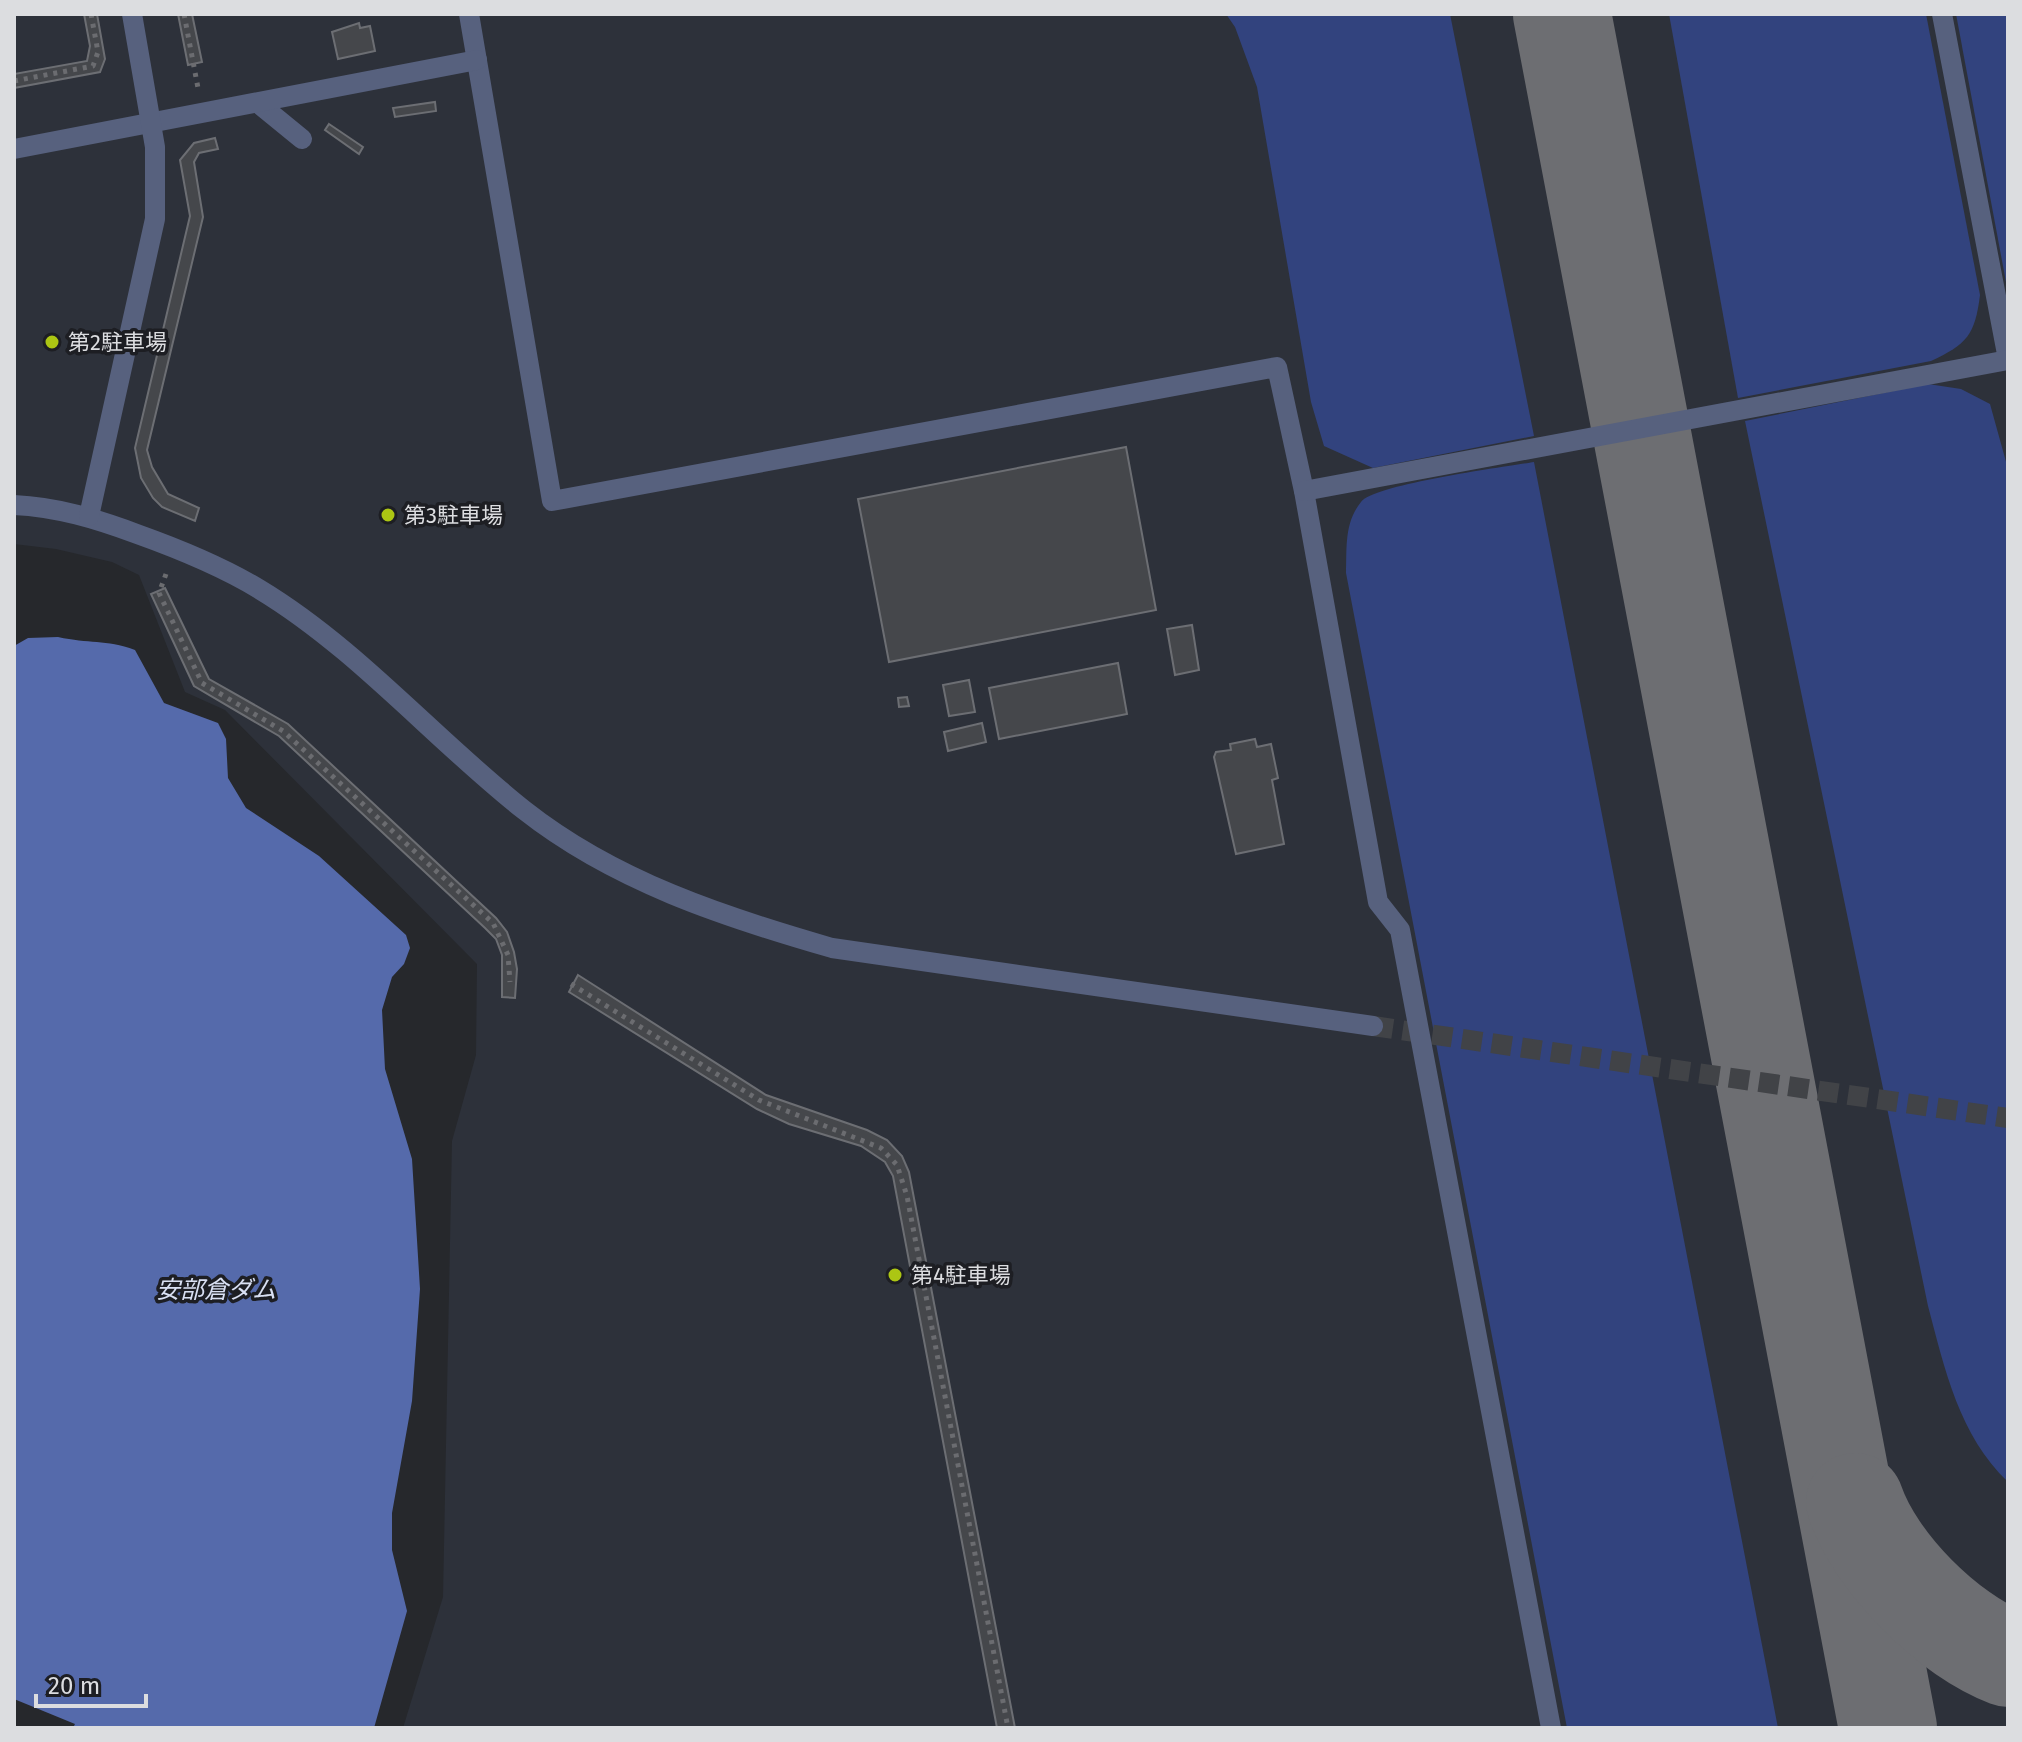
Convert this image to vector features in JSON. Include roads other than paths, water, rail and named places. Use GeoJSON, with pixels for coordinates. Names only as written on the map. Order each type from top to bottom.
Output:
{"type":"FeatureCollection","features":[{"type":"Feature","properties":{"kind":"street"},"geometry":{"type":"LineString","coordinates":[[89,516],[150,254],[157,176],[152,124],[132,14]]}},
{"type":"Feature","properties":{"kind":"street"},"geometry":{"type":"LineString","coordinates":[[469,14],[552,501],[1277,367],[1304,491],[1378,902],[1400,930],[1551,1728]]}},
{"type":"Feature","properties":{"kind":"street"},"geometry":{"type":"LineString","coordinates":[[1304,491],[2008,359],[1942,14]]}},
{"type":"Feature","properties":{"kind":"street"},"geometry":{"type":"LineString","coordinates":[[14,149],[477,60]]}},
{"type":"Feature","properties":{"kind":"street"},"geometry":{"type":"LineString","coordinates":[[258,103],[302,139]]}},
{"type":"Feature","properties":{"kind":"street"},"geometry":{"type":"LineString","coordinates":[[14,505],[89,516],[176,548],[260,590],[336,647],[525,811],[585,852],[666,893],[746,924],[832,948],[1373,1026]]}},
{"type":"Feature","properties":{"kind":"water","name":"安部倉ダム"},"geometry":{"type":"Polygon","coordinates":[[[58,637],[115,644],[135,650],[164,703],[218,723],[226,739],[228,778],[246,808],[319,856],[406,935],[410,948],[404,964],[392,977],[382,1010],[385,1069],[412,1159],[420,1289],[412,1401],[392,1513],[392,1550],[407,1611],[374,1728],[73,1728],[75,1724],[14,1699],[14,646],[28,638],[58,637]]]}},
{"type":"Feature","properties":{"kind":"tunnel"},"geometry":{"type":"LineString","coordinates":[[1373,1026],[2008,1118]]}},
{"type":"Feature","properties":{"kind":"place","name":"第2駐車場"},"geometry":{"type":"Point","coordinates":[52,342]}},
{"type":"Feature","properties":{"kind":"place","name":"第3駐車場"},"geometry":{"type":"Point","coordinates":[388,515]}},
{"type":"Feature","properties":{"kind":"place","name":"第4駐車場"},"geometry":{"type":"Point","coordinates":[895,1275]}}]}
